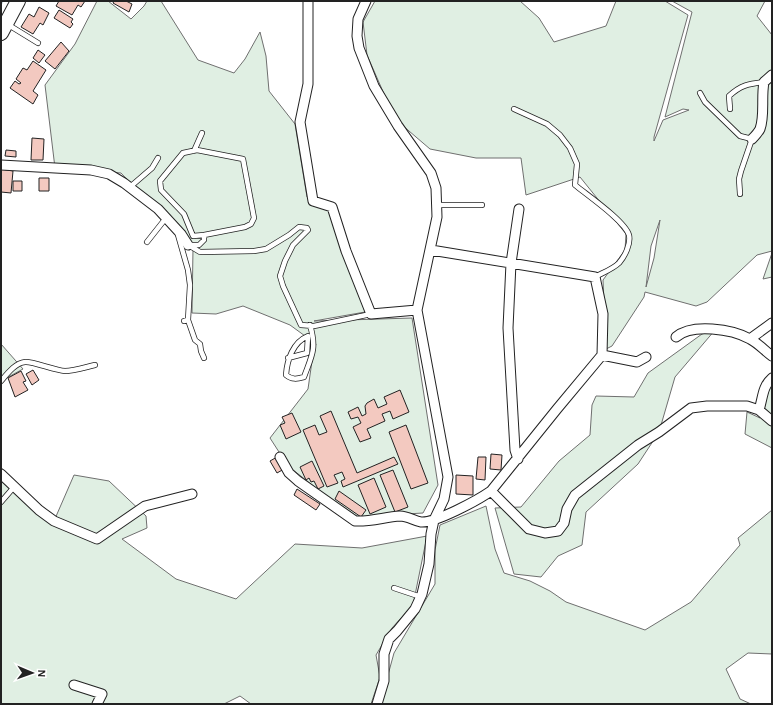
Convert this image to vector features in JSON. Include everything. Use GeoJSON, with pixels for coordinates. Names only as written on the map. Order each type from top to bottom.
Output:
{"type":"FeatureCollection","features":[{"type":"Feature","properties":{"kind":"main road"},"geometry":{"type":"LineString","coordinates":[[4,28],[18,1]]}},
{"type":"Feature","properties":{"kind":"street"},"geometry":{"type":"LineString","coordinates":[[308,1],[308,84],[300,122],[313,201],[332,207],[346,251],[371,314],[417,310]]}},
{"type":"Feature","properties":{"kind":"street"},"geometry":{"type":"LineString","coordinates":[[366,1],[358,19],[357,36],[359,48],[374,86],[398,126],[431,173],[436,188],[437,217],[417,310],[448,477],[444,499],[434,520],[431,534],[429,564],[421,597],[415,609],[389,640],[384,654],[384,680],[377,704]]}},
{"type":"Feature","properties":{"kind":"street"},"geometry":{"type":"LineString","coordinates":[[752,139],[759,131],[762,121],[762,92],[764,82],[772,75]]}},
{"type":"Feature","properties":{"kind":"street"},"geometry":{"type":"LineString","coordinates":[[1,165],[91,170],[109,174],[130,187],[158,209],[188,245]]}},
{"type":"Feature","properties":{"kind":"street"},"geometry":{"type":"LineString","coordinates":[[518,459],[515,450],[508,328],[511,263],[519,209]]}},
{"type":"Feature","properties":{"kind":"street"},"geometry":{"type":"LineString","coordinates":[[280,457],[290,473],[298,481],[355,521],[364,522],[402,516],[422,522],[434,520],[481,499],[491,492],[602,355],[603,314],[595,277],[431,250]]}},
{"type":"Feature","properties":{"kind":"street"},"geometry":{"type":"LineString","coordinates":[[750,339],[772,323]]}},
{"type":"Feature","properties":{"kind":"street"},"geometry":{"type":"LineString","coordinates":[[676,336],[680,333],[704,328],[720,329],[750,339],[772,356]]}},
{"type":"Feature","properties":{"kind":"street"},"geometry":{"type":"LineString","coordinates":[[602,355],[637,362],[646,357]]}},
{"type":"Feature","properties":{"kind":"street"},"geometry":{"type":"LineString","coordinates":[[759,410],[763,392],[767,383],[772,378]]}},
{"type":"Feature","properties":{"kind":"street"},"geometry":{"type":"LineString","coordinates":[[491,492],[529,529],[545,533],[558,531],[564,524],[567,509],[575,496],[638,445],[659,432],[690,408],[707,406],[747,406],[759,410],[772,420]]}},
{"type":"Feature","properties":{"kind":"street"},"geometry":{"type":"LineString","coordinates":[[1,474],[39,510],[54,521],[97,539],[145,506],[192,494]]}},
{"type":"Feature","properties":{"kind":"street"},"geometry":{"type":"LineString","coordinates":[[74,685],[102,694],[97,704]]}},
{"type":"Feature","properties":{"kind":"lane"},"geometry":{"type":"LineString","coordinates":[[4,28],[38,43]]}},
{"type":"Feature","properties":{"kind":"lane"},"geometry":{"type":"LineString","coordinates":[[730,109],[730,96],[738,87],[750,83],[764,82]]}},
{"type":"Feature","properties":{"kind":"lane"},"geometry":{"type":"LineString","coordinates":[[700,93],[705,102],[740,136],[752,139],[739,179],[740,194]]}},
{"type":"Feature","properties":{"kind":"lane"},"geometry":{"type":"LineString","coordinates":[[514,109],[547,124],[560,135],[570,148],[577,164],[575,185],[625,226],[629,235],[627,251],[619,263],[595,277]]}},
{"type":"Feature","properties":{"kind":"lane"},"geometry":{"type":"LineString","coordinates":[[194,151],[202,133]]}},
{"type":"Feature","properties":{"kind":"lane"},"geometry":{"type":"LineString","coordinates":[[197,150],[243,158],[254,218],[251,224],[245,227],[204,235],[193,236],[184,214],[161,190],[160,181],[183,153],[197,150]]}},
{"type":"Feature","properties":{"kind":"lane"},"geometry":{"type":"LineString","coordinates":[[130,187],[152,168],[158,158]]}},
{"type":"Feature","properties":{"kind":"lane"},"geometry":{"type":"LineString","coordinates":[[437,205],[482,205]]}},
{"type":"Feature","properties":{"kind":"lane"},"geometry":{"type":"LineString","coordinates":[[147,242],[166,218]]}},
{"type":"Feature","properties":{"kind":"lane"},"geometry":{"type":"LineString","coordinates":[[188,245],[200,252],[260,250],[266,249],[299,227],[307,228],[308,230],[293,245],[280,276],[301,325],[310,326],[371,314]]}},
{"type":"Feature","properties":{"kind":"lane"},"geometry":{"type":"LineString","coordinates":[[177,230],[188,270],[190,285],[186,321],[195,340],[200,344],[200,351],[204,358]]}},
{"type":"Feature","properties":{"kind":"lane"},"geometry":{"type":"LineString","coordinates":[[188,245],[200,245],[204,240],[204,235]]}},
{"type":"Feature","properties":{"kind":"lane"},"geometry":{"type":"LineString","coordinates":[[307,353],[308,336],[302,338],[288,358],[286,375],[290,378],[297,379],[304,377],[313,354],[314,339],[310,326]]}},
{"type":"Feature","properties":{"kind":"lane"},"geometry":{"type":"LineString","coordinates":[[288,358],[307,353],[313,354]]}},
{"type":"Feature","properties":{"kind":"lane"},"geometry":{"type":"LineString","coordinates":[[1,381],[11,370],[26,361],[65,371],[95,365]]}},
{"type":"Feature","properties":{"kind":"lane"},"geometry":{"type":"LineString","coordinates":[[1,502],[14,487]]}},
{"type":"Feature","properties":{"kind":"lane"},"geometry":{"type":"LineString","coordinates":[[394,588],[421,597]]}},
{"type":"Feature","properties":{"kind":"green space"},"geometry":{"type":"Polygon","coordinates":[[[97,1],[108,1],[131,19],[147,1],[161,1],[198,60],[234,73],[245,59],[260,32],[266,56],[269,91],[295,124],[307,197],[313,201],[332,207],[365,312],[314,321],[412,318],[438,485],[423,513],[358,517],[325,495],[288,466],[270,438],[308,389],[313,354],[316,344],[290,325],[243,306],[216,314],[192,313],[193,248],[121,173],[55,168],[45,85],[75,44],[97,1]]]}},
{"type":"Feature","properties":{"kind":"green space"},"geometry":{"type":"Polygon","coordinates":[[[375,1],[520,1],[539,18],[554,42],[606,26],[616,1],[665,1],[688,15],[654,141],[663,120],[689,110],[683,109],[665,117],[692,12],[672,1],[765,1],[757,16],[772,35],[772,251],[757,255],[707,302],[696,306],[645,292],[644,297],[612,346],[606,349],[603,280],[625,250],[626,234],[580,177],[526,195],[521,158],[476,158],[430,149],[395,119],[367,55],[363,22],[375,1]],[[660,220],[651,246],[646,287],[654,258],[660,220]]]}},
{"type":"Feature","properties":{"kind":"green space"},"geometry":{"type":"Polygon","coordinates":[[[772,253],[772,277],[763,279],[772,253]]]}},
{"type":"Feature","properties":{"kind":"green space"},"geometry":{"type":"Polygon","coordinates":[[[715,330],[675,377],[659,432],[638,464],[586,512],[582,545],[558,556],[541,577],[514,574],[495,508],[521,507],[559,461],[590,435],[592,405],[596,396],[634,397],[648,373],[702,334],[715,330]]]}},
{"type":"Feature","properties":{"kind":"green space"},"geometry":{"type":"Polygon","coordinates":[[[1,344],[23,369],[1,381],[1,344]]]}},
{"type":"Feature","properties":{"kind":"green space"},"geometry":{"type":"Polygon","coordinates":[[[772,380],[772,448],[745,434],[747,412],[760,418],[772,380]]]}},
{"type":"Feature","properties":{"kind":"green space"},"geometry":{"type":"Polygon","coordinates":[[[1,467],[18,490],[54,521],[74,475],[109,481],[146,516],[147,528],[122,539],[176,579],[236,599],[295,544],[362,548],[427,536],[413,605],[392,628],[376,655],[380,677],[371,704],[251,704],[240,696],[224,704],[1,704],[1,467]]]}},
{"type":"Feature","properties":{"kind":"green space"},"geometry":{"type":"Polygon","coordinates":[[[486,506],[495,549],[504,573],[530,581],[550,591],[566,602],[645,630],[691,602],[740,545],[738,538],[772,510],[772,654],[748,653],[726,669],[740,699],[751,704],[380,704],[394,653],[435,584],[435,550],[440,525],[486,506]]]}},
{"type":"Feature","properties":{"kind":"building"},"geometry":{"type":"Polygon","coordinates":[[[59,1],[85,1],[81,7],[78,5],[72,15],[56,6],[59,1]]]}},
{"type":"Feature","properties":{"kind":"building"},"geometry":{"type":"Polygon","coordinates":[[[114,1],[126,1],[132,4],[129,12],[113,3],[114,1]]]}},
{"type":"Feature","properties":{"kind":"building"},"geometry":{"type":"Polygon","coordinates":[[[39,7],[49,13],[43,25],[40,23],[33,34],[21,27],[29,14],[34,17],[39,7]]]}},
{"type":"Feature","properties":{"kind":"building"},"geometry":{"type":"Polygon","coordinates":[[[59,10],[73,19],[71,22],[73,24],[70,28],[54,18],[59,10]]]}},
{"type":"Feature","properties":{"kind":"building"},"geometry":{"type":"Polygon","coordinates":[[[61,42],[69,51],[55,69],[45,61],[61,42]]]}},
{"type":"Feature","properties":{"kind":"building"},"geometry":{"type":"Polygon","coordinates":[[[38,50],[45,55],[39,63],[33,58],[38,50]]]}},
{"type":"Feature","properties":{"kind":"building"},"geometry":{"type":"Polygon","coordinates":[[[33,61],[46,70],[33,91],[38,95],[33,104],[10,88],[15,81],[19,84],[21,83],[16,79],[23,68],[27,70],[33,61]]]}},
{"type":"Feature","properties":{"kind":"building"},"geometry":{"type":"Polygon","coordinates":[[[32,138],[44,139],[43,160],[31,160],[32,138]]]}},
{"type":"Feature","properties":{"kind":"building"},"geometry":{"type":"Polygon","coordinates":[[[6,150],[16,151],[16,157],[5,156],[6,150]]]}},
{"type":"Feature","properties":{"kind":"building"},"geometry":{"type":"Polygon","coordinates":[[[1,169],[13,171],[11,193],[1,192],[1,169]]]}},
{"type":"Feature","properties":{"kind":"building"},"geometry":{"type":"Polygon","coordinates":[[[39,178],[49,178],[49,191],[39,191],[39,178]]]}},
{"type":"Feature","properties":{"kind":"building"},"geometry":{"type":"Polygon","coordinates":[[[13,181],[22,181],[22,191],[13,191],[13,181]]]}},
{"type":"Feature","properties":{"kind":"building"},"geometry":{"type":"Polygon","coordinates":[[[33,370],[39,380],[32,385],[26,374],[33,370]]]}},
{"type":"Feature","properties":{"kind":"building"},"geometry":{"type":"Polygon","coordinates":[[[21,371],[26,381],[23,382],[28,390],[15,397],[8,378],[21,371]]]}},
{"type":"Feature","properties":{"kind":"building"},"geometry":{"type":"Polygon","coordinates":[[[400,390],[409,412],[393,419],[390,411],[382,414],[385,421],[367,429],[371,438],[360,442],[353,427],[361,423],[358,417],[351,419],[348,412],[358,407],[362,416],[366,414],[365,406],[367,403],[374,399],[378,408],[387,404],[384,397],[400,390]]]}},
{"type":"Feature","properties":{"kind":"building"},"geometry":{"type":"Polygon","coordinates":[[[331,411],[357,473],[394,457],[398,464],[343,487],[341,481],[345,479],[342,472],[334,475],[338,483],[327,487],[303,430],[315,425],[319,435],[327,432],[320,416],[331,411]]]}},
{"type":"Feature","properties":{"kind":"building"},"geometry":{"type":"Polygon","coordinates":[[[292,413],[301,432],[286,439],[280,425],[285,423],[282,417],[292,413]]]}},
{"type":"Feature","properties":{"kind":"building"},"geometry":{"type":"Polygon","coordinates":[[[406,425],[428,483],[411,489],[389,432],[406,425]]]}},
{"type":"Feature","properties":{"kind":"building"},"geometry":{"type":"Polygon","coordinates":[[[491,454],[502,455],[501,470],[490,469],[491,454]]]}},
{"type":"Feature","properties":{"kind":"building"},"geometry":{"type":"Polygon","coordinates":[[[277,457],[284,469],[277,473],[270,461],[277,457]]]}},
{"type":"Feature","properties":{"kind":"building"},"geometry":{"type":"Polygon","coordinates":[[[478,457],[486,457],[485,480],[476,479],[478,457]]]}},
{"type":"Feature","properties":{"kind":"building"},"geometry":{"type":"Polygon","coordinates":[[[312,461],[324,486],[318,489],[314,481],[311,482],[309,478],[306,480],[300,467],[312,461]]]}},
{"type":"Feature","properties":{"kind":"building"},"geometry":{"type":"Polygon","coordinates":[[[393,470],[408,507],[395,512],[380,475],[393,470]]]}},
{"type":"Feature","properties":{"kind":"building"},"geometry":{"type":"Polygon","coordinates":[[[456,475],[473,476],[473,495],[456,494],[456,475]]]}},
{"type":"Feature","properties":{"kind":"building"},"geometry":{"type":"Polygon","coordinates":[[[374,478],[386,507],[370,514],[358,485],[374,478]]]}},
{"type":"Feature","properties":{"kind":"building"},"geometry":{"type":"Polygon","coordinates":[[[297,489],[320,504],[316,510],[294,495],[297,489]]]}},
{"type":"Feature","properties":{"kind":"building"},"geometry":{"type":"Polygon","coordinates":[[[339,491],[366,510],[361,517],[335,499],[339,491]]]}}]}
